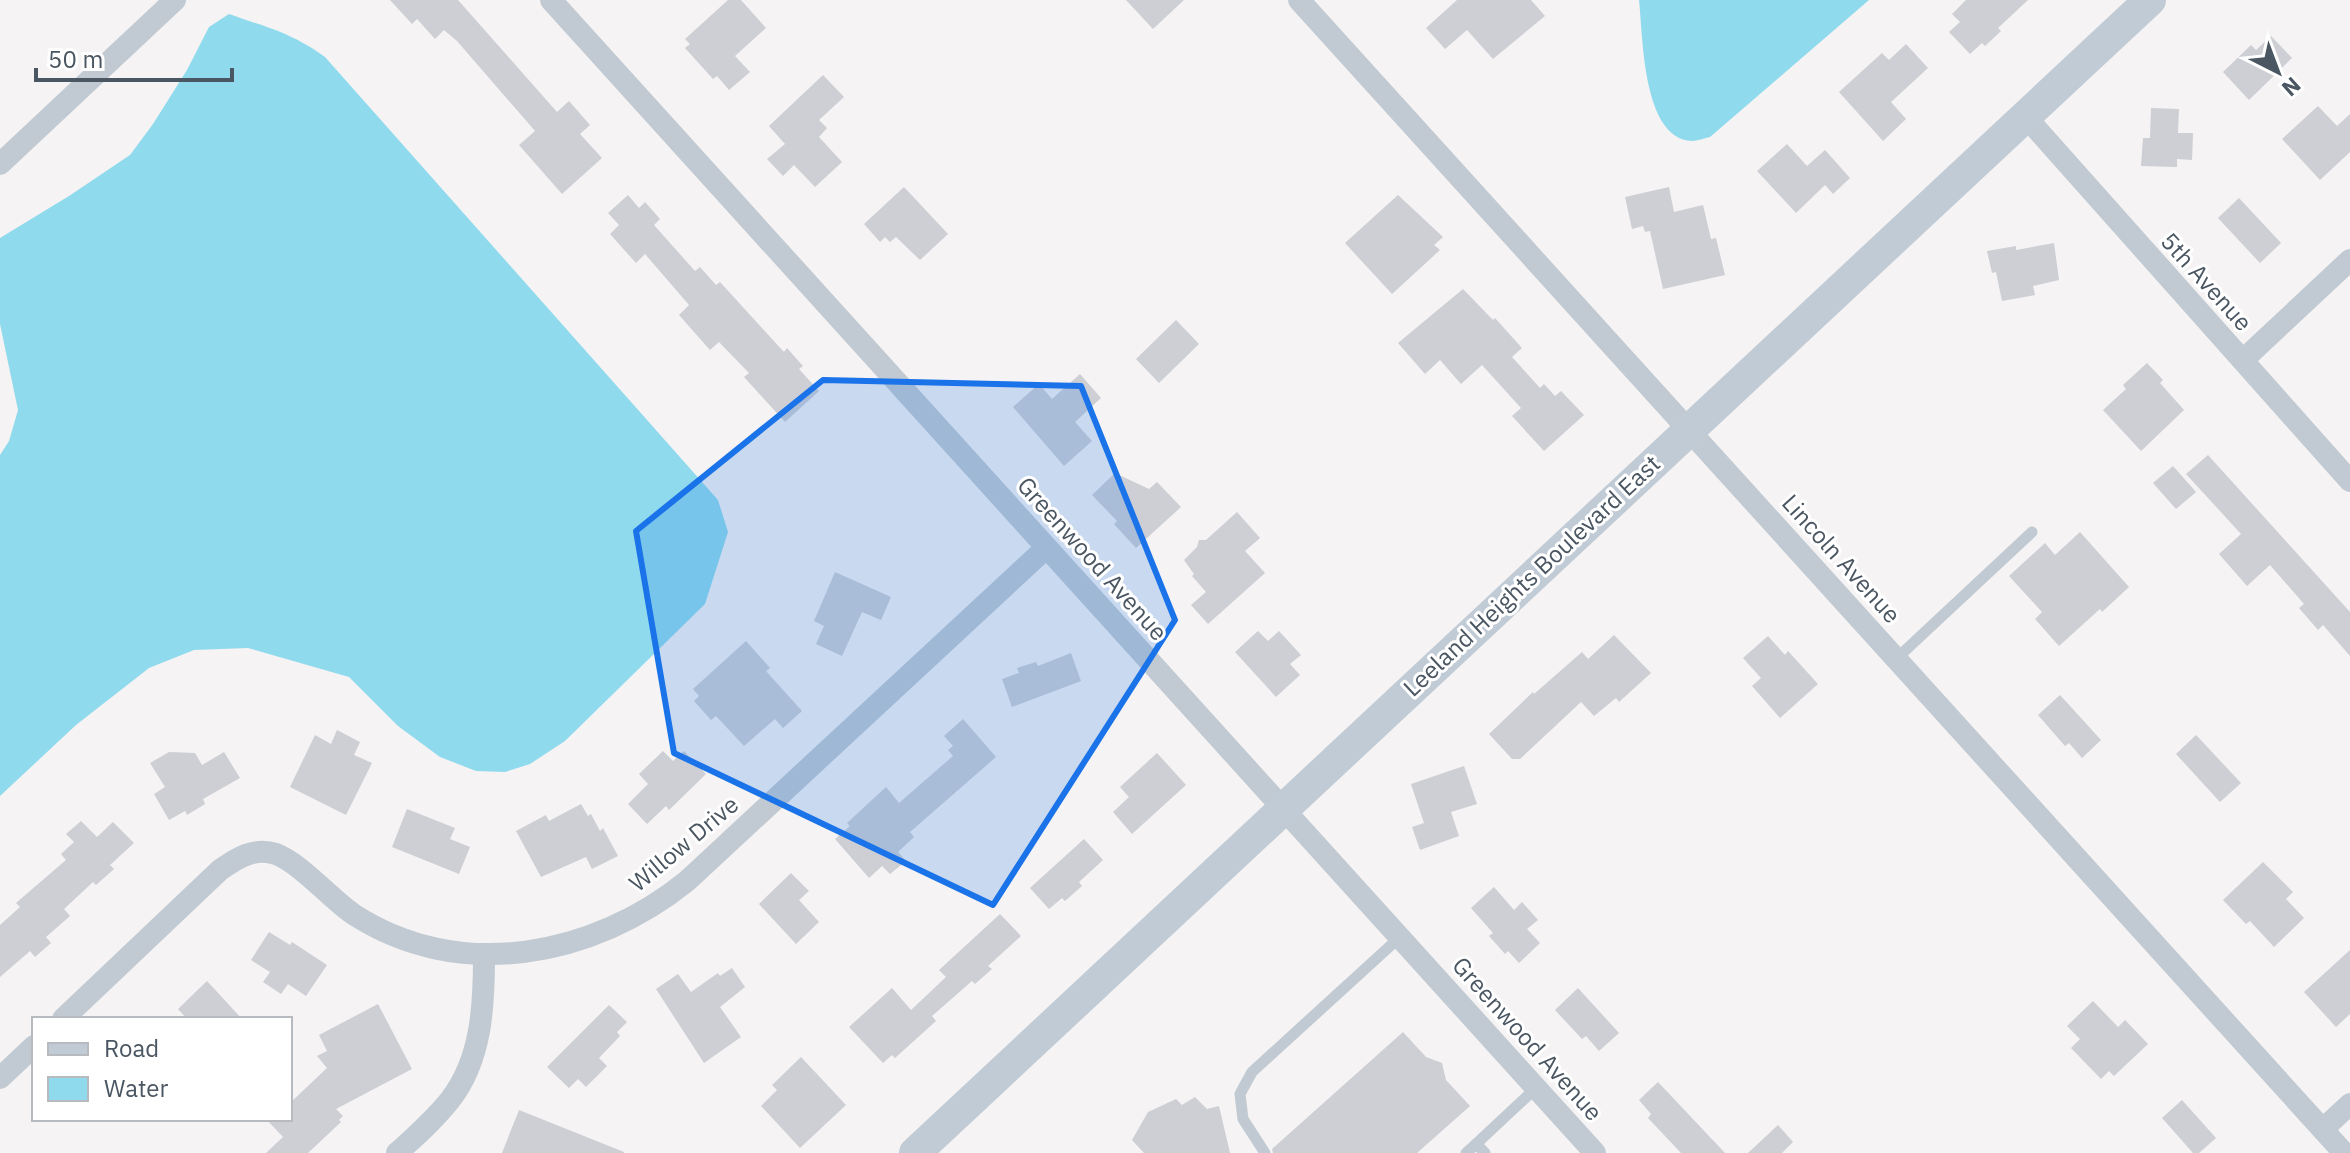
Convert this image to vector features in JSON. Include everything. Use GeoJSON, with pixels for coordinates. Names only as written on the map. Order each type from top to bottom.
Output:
{"type":"FeatureCollection","features":[{"type":"Feature","properties":{"kind":"main road","name":"Leeland Heights Boulevard East"},"geometry":{"type":"LineString","coordinates":[[915,1153],[2150,0]]}},
{"type":"Feature","properties":{"kind":"street"},"geometry":{"type":"LineString","coordinates":[[0,164],[175,0]]}},
{"type":"Feature","properties":{"kind":"street","name":"Greenwood Avenue"},"geometry":{"type":"LineString","coordinates":[[551,0],[1595,1153]]}},
{"type":"Feature","properties":{"kind":"street","name":"Lincoln Avenue"},"geometry":{"type":"LineString","coordinates":[[1299,0],[2344,1153]]}},
{"type":"Feature","properties":{"kind":"street","name":"5th Avenue"},"geometry":{"type":"LineString","coordinates":[[2026,117],[2350,481]]}},
{"type":"Feature","properties":{"kind":"street"},"geometry":{"type":"LineString","coordinates":[[2243,360],[2350,260]]}},
{"type":"Feature","properties":{"kind":"street","name":"Willow Drive"},"geometry":{"type":"LineString","coordinates":[[65,1017],[220,870],[245,853],[276,854],[352,913],[381,930],[437,948],[484,956],[521,954],[573,943],[615,928],[661,902],[730,842],[1046,548]]}},
{"type":"Feature","properties":{"kind":"street"},"geometry":{"type":"LineString","coordinates":[[403,1151],[452,1098],[467,1071],[477,1044],[482,1015],[484,956]]}},
{"type":"Feature","properties":{"kind":"street"},"geometry":{"type":"LineString","coordinates":[[0,1078],[32,1048]]}},
{"type":"Feature","properties":{"kind":"street"},"geometry":{"type":"LineString","coordinates":[[2323,1129],[2350,1104]]}},
{"type":"Feature","properties":{"kind":"lane"},"geometry":{"type":"LineString","coordinates":[[1896,659],[2032,532]]}},
{"type":"Feature","properties":{"kind":"lane"},"geometry":{"type":"LineString","coordinates":[[1265,1153],[1243,1119],[1240,1094],[1252,1072],[1400,937]]}},
{"type":"Feature","properties":{"kind":"lane"},"geometry":{"type":"LineString","coordinates":[[1466,1153],[1481,1148],[1536,1088]]}},
{"type":"Feature","properties":{"kind":"highlighted area"},"geometry":{"type":"Polygon","coordinates":[[[823,380],[1081,386],[1175,620],[993,905],[674,753],[636,531],[823,380]]]}},
{"type":"Feature","properties":{"kind":"water"},"geometry":{"type":"Polygon","coordinates":[[[1639,0],[1869,0],[1710,137],[1692,141],[1676,136],[1663,123],[1654,105],[1644,59],[1639,0]]]}},
{"type":"Feature","properties":{"kind":"water"},"geometry":{"type":"Polygon","coordinates":[[[229,14],[290,36],[325,57],[718,500],[728,532],[705,604],[565,741],[530,764],[505,772],[476,771],[440,757],[398,726],[349,677],[248,648],[194,650],[149,668],[76,725],[0,796],[0,455],[9,441],[18,410],[0,324],[0,238],[130,155],[187,70],[209,27],[229,14]]]}},
{"type":"Feature","properties":{"kind":"building"},"geometry":{"type":"Polygon","coordinates":[[[390,0],[458,0],[557,112],[569,101],[590,125],[580,134],[602,158],[562,194],[519,145],[535,131],[457,41],[444,30],[435,39],[417,19],[412,24],[390,0]]]}},
{"type":"Feature","properties":{"kind":"building"},"geometry":{"type":"Polygon","coordinates":[[[728,0],[741,0],[766,28],[735,56],[750,72],[729,90],[717,76],[713,79],[685,48],[690,44],[685,39],[728,0]]]}},
{"type":"Feature","properties":{"kind":"building"},"geometry":{"type":"Polygon","coordinates":[[[1126,0],[1184,0],[1153,29],[1126,0]]]}},
{"type":"Feature","properties":{"kind":"building"},"geometry":{"type":"Polygon","coordinates":[[[1457,0],[1531,0],[1545,16],[1493,59],[1467,30],[1445,49],[1426,28],[1457,0]]]}},
{"type":"Feature","properties":{"kind":"building"},"geometry":{"type":"Polygon","coordinates":[[[1966,0],[2028,0],[1998,28],[2001,31],[1985,46],[1982,43],[1970,54],[1949,32],[1960,22],[1952,14],[1966,0]]]}},
{"type":"Feature","properties":{"kind":"building"},"geometry":{"type":"Polygon","coordinates":[[[2271,36],[2292,58],[2249,100],[2223,72],[2251,45],[2256,50],[2271,36]]]}},
{"type":"Feature","properties":{"kind":"building"},"geometry":{"type":"Polygon","coordinates":[[[1906,44],[1928,68],[1891,102],[1906,119],[1883,141],[1839,92],[1882,53],[1889,60],[1906,44]]]}},
{"type":"Feature","properties":{"kind":"building"},"geometry":{"type":"Polygon","coordinates":[[[823,75],[844,97],[819,120],[827,128],[819,137],[842,162],[815,187],[794,165],[783,176],[767,159],[785,144],[769,126],[823,75]]]}},
{"type":"Feature","properties":{"kind":"building"},"geometry":{"type":"Polygon","coordinates":[[[2318,106],[2337,126],[2350,114],[2350,152],[2320,180],[2282,139],[2318,106]]]}},
{"type":"Feature","properties":{"kind":"building"},"geometry":{"type":"Polygon","coordinates":[[[2151,108],[2179,109],[2178,133],[2193,133],[2192,160],[2177,159],[2177,167],[2141,166],[2143,138],[2150,138],[2151,108]]]}},
{"type":"Feature","properties":{"kind":"building"},"geometry":{"type":"Polygon","coordinates":[[[1787,144],[1807,166],[1825,150],[1850,178],[1833,194],[1825,185],[1796,213],[1757,171],[1787,144]]]}},
{"type":"Feature","properties":{"kind":"building"},"geometry":{"type":"Polygon","coordinates":[[[904,187],[948,234],[920,260],[896,237],[890,242],[885,237],[880,242],[864,224],[904,187]]]}},
{"type":"Feature","properties":{"kind":"building"},"geometry":{"type":"Polygon","coordinates":[[[1669,187],[1674,212],[1703,205],[1711,239],[1716,238],[1725,275],[1663,289],[1650,231],[1645,232],[1643,226],[1632,229],[1625,197],[1669,187]]]}},
{"type":"Feature","properties":{"kind":"building"},"geometry":{"type":"Polygon","coordinates":[[[628,195],[639,208],[645,202],[660,219],[654,225],[695,271],[700,267],[716,285],[720,282],[784,352],[787,348],[803,366],[799,369],[819,391],[785,422],[744,377],[749,373],[719,342],[710,350],[679,315],[689,305],[645,254],[636,263],[610,234],[619,225],[608,213],[628,195]]]}},
{"type":"Feature","properties":{"kind":"building"},"geometry":{"type":"Polygon","coordinates":[[[1398,195],[1443,237],[1434,245],[1440,250],[1392,294],[1345,243],[1398,195]]]}},
{"type":"Feature","properties":{"kind":"building"},"geometry":{"type":"Polygon","coordinates":[[[2239,198],[2281,243],[2260,263],[2218,218],[2239,198]]]}},
{"type":"Feature","properties":{"kind":"building"},"geometry":{"type":"Polygon","coordinates":[[[2054,243],[2059,280],[2033,286],[2035,295],[2002,301],[1996,272],[1992,273],[1987,251],[2016,246],[2016,250],[2054,243]]]}},
{"type":"Feature","properties":{"kind":"building"},"geometry":{"type":"Polygon","coordinates":[[[1463,289],[1522,348],[1512,357],[1540,388],[1544,384],[1555,396],[1561,391],[1584,415],[1544,451],[1512,416],[1521,408],[1482,365],[1461,384],[1440,360],[1425,374],[1398,343],[1463,289]]]}},
{"type":"Feature","properties":{"kind":"building"},"geometry":{"type":"Polygon","coordinates":[[[1176,320],[1199,344],[1159,383],[1136,359],[1176,320]]]}},
{"type":"Feature","properties":{"kind":"building"},"geometry":{"type":"Polygon","coordinates":[[[2147,363],[2184,410],[2141,451],[2103,410],[2126,389],[2123,385],[2147,363]]]}},
{"type":"Feature","properties":{"kind":"building"},"geometry":{"type":"Polygon","coordinates":[[[1080,374],[1101,398],[1075,422],[1092,441],[1064,466],[1013,407],[1039,384],[1052,399],[1080,374]]]}},
{"type":"Feature","properties":{"kind":"building"},"geometry":{"type":"Polygon","coordinates":[[[2208,455],[2350,612],[2350,656],[2323,625],[2318,630],[2299,608],[2304,604],[2270,565],[2247,586],[2219,554],[2241,534],[2186,474],[2208,455]]]}},
{"type":"Feature","properties":{"kind":"building"},"geometry":{"type":"Polygon","coordinates":[[[2173,466],[2196,492],[2176,509],[2153,483],[2173,466]]]}},
{"type":"Feature","properties":{"kind":"building"},"geometry":{"type":"Polygon","coordinates":[[[1115,473],[1149,489],[1157,482],[1181,507],[1136,548],[1114,524],[1117,521],[1092,495],[1115,473]]]}},
{"type":"Feature","properties":{"kind":"building"},"geometry":{"type":"Polygon","coordinates":[[[1237,512],[1260,538],[1245,551],[1265,573],[1208,624],[1191,605],[1206,592],[1192,576],[1194,574],[1184,560],[1197,547],[1199,540],[1206,540],[1237,512]]]}},
{"type":"Feature","properties":{"kind":"building"},"geometry":{"type":"Polygon","coordinates":[[[2080,532],[2129,587],[2059,646],[2035,619],[2042,612],[2009,576],[2045,543],[2055,555],[2080,532]]]}},
{"type":"Feature","properties":{"kind":"building"},"geometry":{"type":"Polygon","coordinates":[[[835,572],[891,597],[881,620],[862,612],[842,656],[816,644],[824,626],[814,621],[835,572]]]}},
{"type":"Feature","properties":{"kind":"building"},"geometry":{"type":"Polygon","coordinates":[[[1258,631],[1268,641],[1279,631],[1301,655],[1290,664],[1300,675],[1276,697],[1235,652],[1258,631]]]}},
{"type":"Feature","properties":{"kind":"building"},"geometry":{"type":"Polygon","coordinates":[[[1614,635],[1651,673],[1619,702],[1616,698],[1594,716],[1581,702],[1520,759],[1512,759],[1489,734],[1533,692],[1582,652],[1588,659],[1614,635]]]}},
{"type":"Feature","properties":{"kind":"building"},"geometry":{"type":"Polygon","coordinates":[[[1768,636],[1785,655],[1788,651],[1818,684],[1780,718],[1752,686],[1761,678],[1743,658],[1768,636]]]}},
{"type":"Feature","properties":{"kind":"building"},"geometry":{"type":"Polygon","coordinates":[[[746,641],[770,668],[766,671],[802,711],[783,728],[775,719],[744,746],[716,716],[711,720],[694,701],[699,696],[693,689],[746,641]]]}},
{"type":"Feature","properties":{"kind":"building"},"geometry":{"type":"Polygon","coordinates":[[[1071,653],[1081,681],[1012,707],[1002,679],[1019,673],[1017,668],[1036,662],[1038,666],[1071,653]]]}},
{"type":"Feature","properties":{"kind":"building"},"geometry":{"type":"Polygon","coordinates":[[[2060,695],[2101,740],[2082,758],[2069,743],[2065,746],[2038,715],[2060,695]]]}},
{"type":"Feature","properties":{"kind":"building"},"geometry":{"type":"Polygon","coordinates":[[[963,719],[996,757],[910,832],[914,837],[898,852],[906,861],[890,874],[882,866],[869,878],[835,839],[850,826],[847,823],[886,787],[899,803],[953,756],[948,750],[953,746],[944,736],[963,719]]]}},
{"type":"Feature","properties":{"kind":"building"},"geometry":{"type":"Polygon","coordinates":[[[337,730],[360,742],[354,755],[372,763],[346,815],[290,787],[315,735],[331,744],[337,730]]]}},
{"type":"Feature","properties":{"kind":"building"},"geometry":{"type":"Polygon","coordinates":[[[2196,735],[2241,783],[2220,802],[2176,754],[2196,735]]]}},
{"type":"Feature","properties":{"kind":"building"},"geometry":{"type":"Polygon","coordinates":[[[663,751],[673,761],[684,751],[706,774],[669,810],[666,806],[647,824],[628,804],[648,784],[639,774],[663,751]]]}},
{"type":"Feature","properties":{"kind":"building"},"geometry":{"type":"Polygon","coordinates":[[[169,752],[195,753],[202,765],[224,752],[240,778],[203,799],[205,804],[187,815],[185,811],[169,820],[154,794],[165,787],[150,763],[169,752]]]}},
{"type":"Feature","properties":{"kind":"building"},"geometry":{"type":"Polygon","coordinates":[[[1157,753],[1186,785],[1132,834],[1113,812],[1129,797],[1120,787],[1157,753]]]}},
{"type":"Feature","properties":{"kind":"building"},"geometry":{"type":"Polygon","coordinates":[[[1464,766],[1477,804],[1451,812],[1459,836],[1420,850],[1412,827],[1424,823],[1411,784],[1464,766]]]}},
{"type":"Feature","properties":{"kind":"building"},"geometry":{"type":"Polygon","coordinates":[[[581,804],[588,816],[591,814],[600,831],[603,828],[618,856],[592,869],[586,857],[541,877],[516,831],[546,815],[549,821],[581,804]]]}},
{"type":"Feature","properties":{"kind":"building"},"geometry":{"type":"Polygon","coordinates":[[[407,809],[455,828],[450,839],[470,847],[459,874],[392,847],[407,809]]]}},
{"type":"Feature","properties":{"kind":"building"},"geometry":{"type":"Polygon","coordinates":[[[81,821],[97,837],[113,822],[134,843],[110,865],[114,869],[96,885],[93,882],[64,909],[70,916],[46,937],[51,943],[35,957],[30,951],[0,977],[0,925],[20,907],[16,903],[66,860],[61,854],[74,842],[66,834],[81,821]]]}},
{"type":"Feature","properties":{"kind":"building"},"geometry":{"type":"Polygon","coordinates":[[[1084,839],[1103,860],[1079,882],[1082,886],[1065,901],[1062,898],[1049,909],[1030,888],[1084,839]]]}},
{"type":"Feature","properties":{"kind":"building"},"geometry":{"type":"Polygon","coordinates":[[[2263,862],[2293,892],[2286,899],[2304,918],[2274,947],[2250,921],[2246,924],[2223,900],[2263,862]]]}},
{"type":"Feature","properties":{"kind":"building"},"geometry":{"type":"Polygon","coordinates":[[[791,873],[809,891],[799,900],[819,922],[796,944],[759,904],[791,873]]]}},
{"type":"Feature","properties":{"kind":"building"},"geometry":{"type":"Polygon","coordinates":[[[1494,887],[1514,910],[1522,902],[1538,920],[1527,929],[1540,943],[1519,963],[1508,951],[1505,954],[1489,936],[1493,933],[1471,908],[1494,887]]]}},
{"type":"Feature","properties":{"kind":"building"},"geometry":{"type":"Polygon","coordinates":[[[1000,914],[1021,936],[988,966],[992,969],[975,984],[972,981],[932,1016],[936,1021],[895,1058],[892,1055],[883,1063],[849,1027],[892,988],[911,1010],[946,977],[939,970],[1000,914]]]}},
{"type":"Feature","properties":{"kind":"building"},"geometry":{"type":"Polygon","coordinates":[[[269,932],[290,945],[292,942],[327,965],[306,996],[288,984],[281,994],[263,982],[270,972],[251,960],[269,932]]]}},
{"type":"Feature","properties":{"kind":"building"},"geometry":{"type":"Polygon","coordinates":[[[2350,950],[2350,1014],[2336,1027],[2304,992],[2350,950]]]}},
{"type":"Feature","properties":{"kind":"building"},"geometry":{"type":"Polygon","coordinates":[[[732,968],[745,987],[720,1007],[741,1037],[704,1063],[656,989],[678,974],[691,992],[718,973],[720,976],[732,968]]]}},
{"type":"Feature","properties":{"kind":"building"},"geometry":{"type":"Polygon","coordinates":[[[207,981],[240,1017],[185,1017],[178,1009],[207,981]]]}},
{"type":"Feature","properties":{"kind":"building"},"geometry":{"type":"Polygon","coordinates":[[[1578,988],[1619,1033],[1599,1051],[1586,1036],[1582,1039],[1555,1010],[1578,988]]]}},
{"type":"Feature","properties":{"kind":"building"},"geometry":{"type":"Polygon","coordinates":[[[2093,1001],[2118,1027],[2125,1020],[2148,1044],[2114,1076],[2109,1071],[2101,1079],[2071,1048],[2080,1039],[2067,1026],[2093,1001]]]}},
{"type":"Feature","properties":{"kind":"building"},"geometry":{"type":"Polygon","coordinates":[[[378,1004],[412,1069],[336,1109],[343,1116],[339,1120],[341,1122],[308,1153],[266,1153],[283,1137],[268,1121],[292,1121],[292,1101],[327,1068],[317,1056],[327,1051],[319,1035],[378,1004]]]}},
{"type":"Feature","properties":{"kind":"building"},"geometry":{"type":"Polygon","coordinates":[[[609,1005],[627,1022],[617,1032],[620,1036],[599,1058],[607,1066],[586,1087],[578,1079],[569,1088],[547,1067],[609,1005]]]}},
{"type":"Feature","properties":{"kind":"building"},"geometry":{"type":"Polygon","coordinates":[[[1403,1032],[1426,1057],[1442,1063],[1446,1080],[1470,1106],[1417,1153],[1273,1153],[1272,1149],[1403,1032]]]}},
{"type":"Feature","properties":{"kind":"building"},"geometry":{"type":"Polygon","coordinates":[[[801,1057],[846,1105],[800,1148],[761,1106],[777,1090],[772,1085],[801,1057]]]}},
{"type":"Feature","properties":{"kind":"building"},"geometry":{"type":"Polygon","coordinates":[[[1658,1082],[1725,1153],[1681,1153],[1648,1118],[1651,1114],[1639,1100],[1658,1082]]]}},
{"type":"Feature","properties":{"kind":"building"},"geometry":{"type":"Polygon","coordinates":[[[1195,1097],[1207,1109],[1219,1106],[1230,1153],[1144,1153],[1132,1140],[1148,1112],[1176,1099],[1182,1105],[1195,1097]]]}},
{"type":"Feature","properties":{"kind":"building"},"geometry":{"type":"Polygon","coordinates":[[[2182,1100],[2216,1138],[2199,1153],[2193,1153],[2162,1118],[2182,1100]]]}},
{"type":"Feature","properties":{"kind":"building"},"geometry":{"type":"Polygon","coordinates":[[[519,1110],[624,1152],[624,1153],[502,1153],[519,1110]]]}},
{"type":"Feature","properties":{"kind":"building"},"geometry":{"type":"Polygon","coordinates":[[[1778,1125],[1793,1142],[1782,1153],[1748,1153],[1778,1125]]]}}]}
